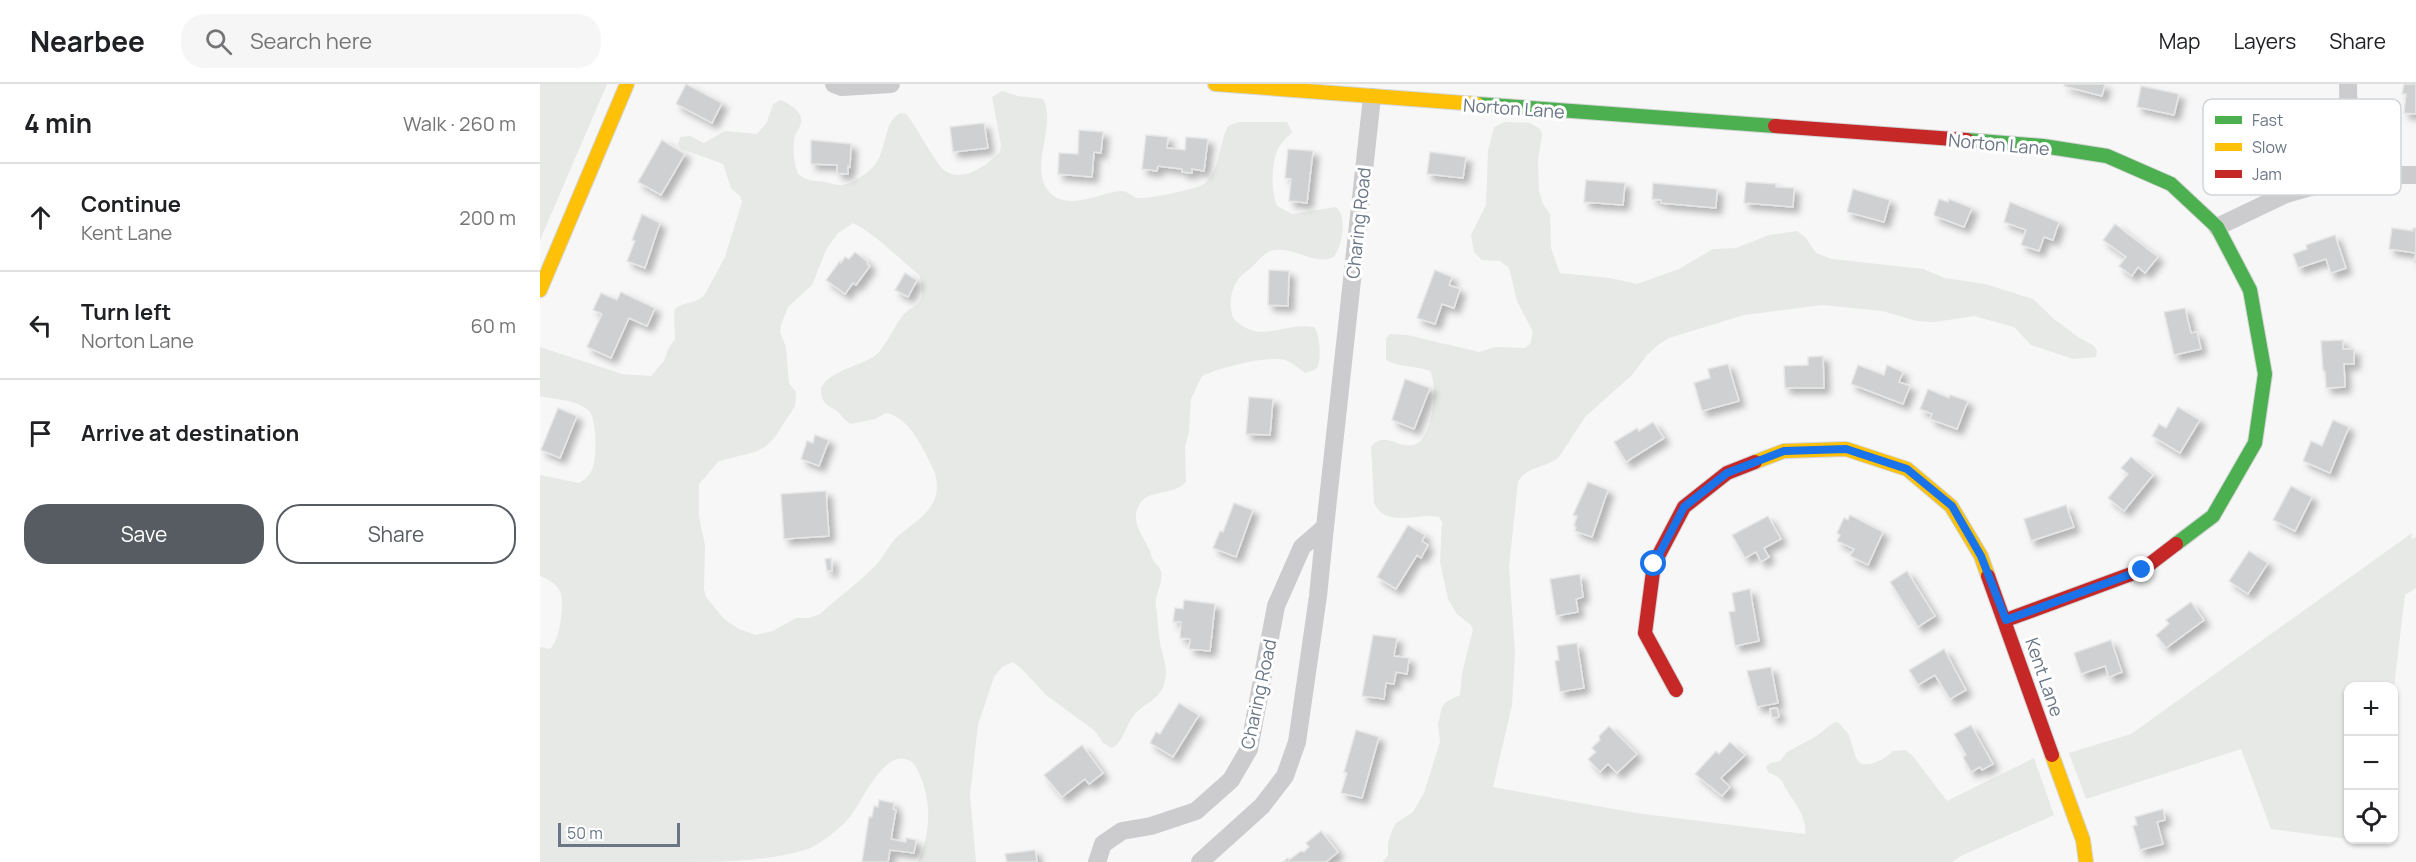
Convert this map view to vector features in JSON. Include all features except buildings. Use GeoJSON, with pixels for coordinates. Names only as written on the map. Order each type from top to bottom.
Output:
{"type":"FeatureCollection","features":[{"type":"Feature","properties":{"kind":"street"},"geometry":{"type":"LineString","coordinates":[[540,290],[627,84]]}},
{"type":"Feature","properties":{"kind":"street"},"geometry":{"type":"LineString","coordinates":[[834,84],[842,87],[891,84]]}},
{"type":"Feature","properties":{"kind":"street","name":"Norton Lane"},"geometry":{"type":"LineString","coordinates":[[1215,84],[1299,87],[1372,97],[2043,146],[2108,156],[2171,184],[2217,227],[2250,290],[2265,374],[2255,442],[2213,516],[2142,570],[2006,620]]}},
{"type":"Feature","properties":{"kind":"street"},"geometry":{"type":"LineString","coordinates":[[2348,84],[2348,99]]}},
{"type":"Feature","properties":{"kind":"street","name":"Charing Road"},"geometry":{"type":"LineString","coordinates":[[1200,862],[1262,806],[1285,776],[1297,742],[1318,596],[1372,97]]}},
{"type":"Feature","properties":{"kind":"street"},"geometry":{"type":"LineString","coordinates":[[2217,227],[2284,195]]}},
{"type":"Feature","properties":{"kind":"street","name":"Kent Lane"},"geometry":{"type":"LineString","coordinates":[[1676,690],[1645,633],[1654,564],[1684,507],[1727,473],[1784,451],[1846,449],[1907,469],[1952,506],[1981,556],[2006,620],[2083,840],[2086,862]]}},
{"type":"Feature","properties":{"kind":"street","name":"Charing Road"},"geometry":{"type":"LineString","coordinates":[[1097,862],[1102,844],[1122,831],[1151,826],[1196,811],[1232,780],[1249,749],[1276,606],[1302,547],[1325,527]]}},
{"type":"Feature","properties":{"kind":"shaded area"},"geometry":{"type":"Polygon","coordinates":[[[540,84],[607,84],[540,240],[540,84]]]}},
{"type":"Feature","properties":{"kind":"shaded area"},"geometry":{"type":"Polygon","coordinates":[[[1002,91],[1018,96],[1043,99],[1047,120],[1041,168],[1043,179],[1047,189],[1054,196],[1063,200],[1083,200],[1121,191],[1142,198],[1171,194],[1200,186],[1214,172],[1228,126],[1239,122],[1287,122],[1292,132],[1278,148],[1273,171],[1277,206],[1292,214],[1336,207],[1342,218],[1341,239],[1334,257],[1319,259],[1283,250],[1268,252],[1242,275],[1235,284],[1232,295],[1233,318],[1253,331],[1314,327],[1318,335],[1319,346],[1317,368],[1305,373],[1285,360],[1267,359],[1219,369],[1202,376],[1191,399],[1189,431],[1185,447],[1186,482],[1174,490],[1148,496],[1139,505],[1136,517],[1138,529],[1162,575],[1156,602],[1159,638],[1166,675],[1163,687],[1154,699],[1134,715],[1122,738],[1112,748],[1103,743],[1095,731],[1046,695],[1013,662],[1002,667],[994,677],[978,725],[970,795],[976,862],[918,862],[927,831],[928,809],[925,788],[915,765],[911,761],[899,759],[881,770],[843,824],[824,840],[808,849],[776,857],[727,861],[540,862],[540,647],[550,649],[553,645],[559,631],[562,607],[558,588],[540,576],[540,475],[581,482],[588,476],[594,465],[595,439],[592,415],[584,407],[572,402],[540,396],[540,347],[622,374],[651,376],[664,361],[675,339],[674,310],[681,305],[698,300],[705,294],[725,257],[742,202],[740,196],[731,188],[723,164],[682,149],[678,145],[680,137],[690,136],[704,143],[725,131],[757,134],[767,122],[773,104],[781,100],[795,109],[801,119],[794,145],[798,174],[810,180],[841,185],[859,178],[875,164],[892,121],[901,113],[906,114],[910,119],[941,167],[952,174],[960,175],[982,167],[1000,152],[1001,145],[992,97],[1002,91]],[[853,223],[838,233],[827,248],[812,285],[788,307],[781,325],[780,332],[786,347],[789,383],[796,392],[795,406],[775,437],[765,447],[755,452],[719,461],[699,484],[699,517],[705,545],[704,589],[706,597],[724,619],[739,629],[756,635],[773,631],[796,618],[809,618],[820,614],[876,565],[895,539],[928,510],[936,495],[935,473],[916,437],[902,421],[886,413],[875,419],[851,424],[823,401],[821,392],[827,380],[876,355],[904,314],[921,299],[920,276],[879,240],[853,223]]]}},
{"type":"Feature","properties":{"kind":"shaded area"},"geometry":{"type":"Polygon","coordinates":[[[1505,122],[1530,123],[1540,129],[1542,135],[1538,160],[1539,191],[1543,204],[1550,214],[1551,248],[1560,273],[1610,278],[1637,284],[1679,269],[1713,249],[1736,248],[1769,235],[1797,231],[1806,238],[1816,253],[1832,259],[1923,269],[1945,278],[1985,284],[2033,299],[2054,319],[2094,346],[2097,351],[2096,357],[2073,359],[2031,345],[2014,327],[1974,316],[1935,322],[1917,321],[1882,311],[1822,305],[1744,315],[1669,338],[1658,345],[1631,376],[1585,417],[1559,457],[1526,473],[1518,482],[1509,567],[1515,653],[1512,705],[1493,787],[1636,813],[1805,834],[1804,820],[1797,806],[1782,781],[1768,772],[1766,767],[1770,763],[1780,761],[1787,752],[1838,722],[1849,735],[1856,758],[1861,764],[1874,763],[1893,751],[1905,750],[1912,755],[1947,801],[2034,758],[2054,815],[1952,862],[1383,862],[1388,855],[1388,843],[1393,828],[1396,823],[1413,812],[1424,793],[1440,742],[1438,724],[1442,707],[1446,702],[1460,695],[1462,673],[1473,630],[1471,625],[1457,614],[1448,599],[1440,562],[1442,522],[1439,517],[1395,518],[1379,511],[1374,503],[1371,447],[1382,440],[1406,445],[1418,443],[1427,430],[1434,398],[1430,371],[1386,360],[1386,338],[1390,334],[1407,335],[1479,352],[1495,347],[1525,348],[1530,344],[1533,332],[1517,301],[1509,268],[1500,261],[1482,260],[1474,252],[1471,235],[1486,205],[1488,151],[1494,127],[1505,122]]]}},
{"type":"Feature","properties":{"kind":"shaded area"},"geometry":{"type":"Polygon","coordinates":[[[2412,533],[2411,539],[2416,537],[2416,588],[2405,595],[2395,682],[2344,682],[2344,838],[2271,829],[2241,749],[2086,799],[2069,753],[2131,734],[2412,533]]]}},
{"type":"Feature","properties":{"kind":"traffic: fast"},"geometry":{"type":"LineString","coordinates":[[1477,104],[1775,126]]}},
{"type":"Feature","properties":{"kind":"traffic: fast"},"geometry":{"type":"LineString","coordinates":[[1967,140],[2043,146],[2107,156],[2171,184],[2217,227],[2250,290],[2265,374],[2255,443],[2213,516],[2176,544]]}},
{"type":"Feature","properties":{"kind":"traffic: slow"},"geometry":{"type":"LineString","coordinates":[[540,290],[627,84]]}},
{"type":"Feature","properties":{"kind":"traffic: slow"},"geometry":{"type":"LineString","coordinates":[[1215,84],[1477,104]]}},
{"type":"Feature","properties":{"kind":"traffic: slow"},"geometry":{"type":"LineString","coordinates":[[1755,462],[1784,451],[1846,449],[1907,469],[1951,506],[1981,556],[1988,576]]}},
{"type":"Feature","properties":{"kind":"traffic: slow"},"geometry":{"type":"LineString","coordinates":[[2052,755],[2083,840],[2086,862]]}},
{"type":"Feature","properties":{"kind":"traffic: jam"},"geometry":{"type":"LineString","coordinates":[[1775,126],[1967,140]]}},
{"type":"Feature","properties":{"kind":"traffic: jam"},"geometry":{"type":"LineString","coordinates":[[1676,690],[1645,633],[1654,564],[1684,507],[1727,473],[1755,462]]}},
{"type":"Feature","properties":{"kind":"traffic: jam"},"geometry":{"type":"LineString","coordinates":[[2006,620],[2142,570],[2176,544]]}},
{"type":"Feature","properties":{"kind":"traffic: jam"},"geometry":{"type":"LineString","coordinates":[[1988,576],[2052,755]]}},
{"type":"Feature","properties":{"kind":"route"},"geometry":{"type":"LineString","coordinates":[[1654,564],[1684,507],[1727,473],[1784,451],[1846,449],[1907,469],[1952,506],[1981,556],[2006,620],[2142,570]]}}]}
